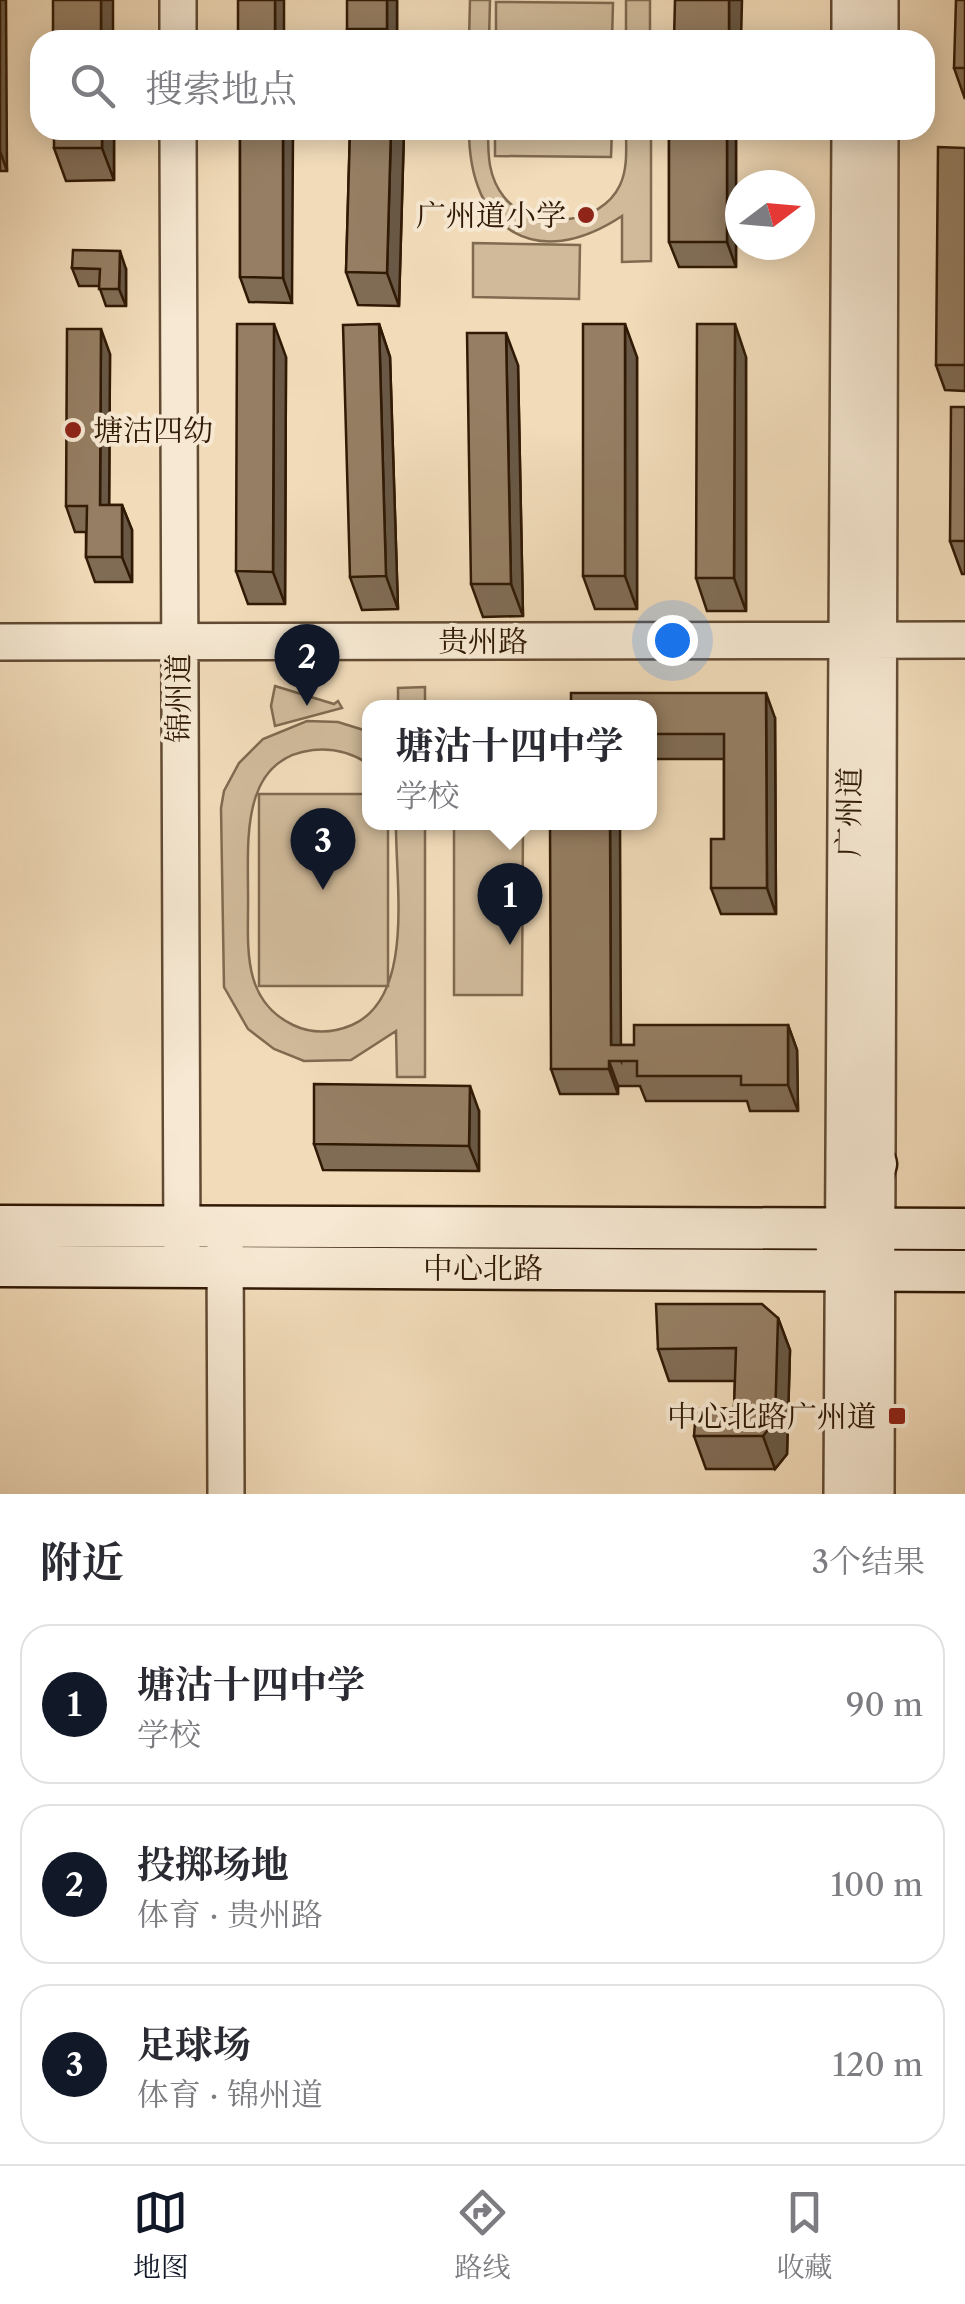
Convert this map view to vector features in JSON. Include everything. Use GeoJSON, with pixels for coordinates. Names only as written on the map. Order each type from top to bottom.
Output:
{"type":"FeatureCollection","features":[{"type":"Feature","properties":{"kind":"main road"},"geometry":{"type":"LineString","coordinates":[[855,1243],[865,1202],[860,1164]]}},
{"type":"Feature","properties":{"kind":"main road","name":"中心北路"},"geometry":{"type":"LineString","coordinates":[[0,1226],[766,1228],[855,1243],[965,1271]]}},
{"type":"Feature","properties":{"kind":"main road","name":"中心北路"},"geometry":{"type":"LineString","coordinates":[[0,1266],[768,1270],[855,1243],[965,1228]]}},
{"type":"Feature","properties":{"kind":"street"},"geometry":{"type":"LineString","coordinates":[[178,0],[178,30]]}},
{"type":"Feature","properties":{"kind":"street"},"geometry":{"type":"LineString","coordinates":[[850,0],[850,30]]}},
{"type":"Feature","properties":{"kind":"street"},"geometry":{"type":"LineString","coordinates":[[880,0],[880,30]]}},
{"type":"Feature","properties":{"kind":"street","name":"锦州道"},"geometry":{"type":"LineString","coordinates":[[178,140],[181,1266]]}},
{"type":"Feature","properties":{"kind":"street","name":"广州道"},"geometry":{"type":"LineString","coordinates":[[850,140],[865,639]]}},
{"type":"Feature","properties":{"kind":"street","name":"广州道"},"geometry":{"type":"LineString","coordinates":[[860,1164],[865,639],[880,140]]}},
{"type":"Feature","properties":{"kind":"street","name":"贵州路"},"geometry":{"type":"LineString","coordinates":[[0,642],[965,640]]}},
{"type":"Feature","properties":{"kind":"street"},"geometry":{"type":"LineString","coordinates":[[766,1228],[822,1208],[860,1164]]}},
{"type":"Feature","properties":{"kind":"street"},"geometry":{"type":"LineString","coordinates":[[225,1227],[226,1494]]}},
{"type":"Feature","properties":{"kind":"street"},"geometry":{"type":"LineString","coordinates":[[842,1494],[855,1243]]}},
{"type":"Feature","properties":{"kind":"street"},"geometry":{"type":"LineString","coordinates":[[855,1243],[876,1494]]}},
{"type":"Feature","properties":{"kind":"shaded area"},"geometry":{"type":"Polygon","coordinates":[[[470,0],[490,0],[489,30],[469,30],[470,0]]]}},
{"type":"Feature","properties":{"kind":"shaded area"},"geometry":{"type":"Polygon","coordinates":[[[626,0],[650,0],[650,30],[626,30],[626,0]]]}},
{"type":"Feature","properties":{"kind":"shaded area"},"geometry":{"type":"Polygon","coordinates":[[[496,2],[613,3],[612,30],[496,30],[496,2]]]}},
{"type":"Feature","properties":{"kind":"shaded area"},"geometry":{"type":"Polygon","coordinates":[[[470,140],[488,140],[492,174],[504,197],[531,216],[565,220],[598,209],[611,199],[624,172],[626,140],[651,140],[651,261],[622,262],[622,216],[591,233],[562,241],[536,240],[513,232],[495,216],[481,194],[470,140]]]}},
{"type":"Feature","properties":{"kind":"shaded area"},"geometry":{"type":"Polygon","coordinates":[[[495,140],[612,140],[611,157],[495,156],[495,140]]]}},
{"type":"Feature","properties":{"kind":"shaded area"},"geometry":{"type":"Polygon","coordinates":[[[473,243],[580,245],[579,299],[473,297],[473,243]]]}},
{"type":"Feature","properties":{"kind":"shaded area"},"geometry":{"type":"Polygon","coordinates":[[[275,686],[334,704],[338,701],[342,708],[275,726],[271,706],[275,686]]]}},
{"type":"Feature","properties":{"kind":"shaded area"},"geometry":{"type":"Polygon","coordinates":[[[425,687],[425,700],[398,700],[398,688],[425,687]]]}},
{"type":"Feature","properties":{"kind":"shaded area"},"geometry":{"type":"Polygon","coordinates":[[[307,721],[338,722],[362,730],[362,760],[343,752],[313,750],[290,756],[272,768],[261,784],[248,849],[248,949],[255,985],[276,1014],[308,1030],[345,1028],[372,1011],[386,990],[398,935],[396,830],[425,830],[425,1077],[397,1077],[396,1031],[351,1060],[304,1061],[274,1049],[248,1029],[224,987],[221,808],[224,791],[239,763],[263,739],[307,721]]]}},
{"type":"Feature","properties":{"kind":"shaded area"},"geometry":{"type":"Polygon","coordinates":[[[259,794],[362,794],[362,830],[388,830],[388,986],[259,986],[259,794]]]}},
{"type":"Feature","properties":{"kind":"shaded area"},"geometry":{"type":"Polygon","coordinates":[[[454,830],[523,830],[522,995],[454,995],[454,830]]]}},
{"type":"Feature","properties":{"kind":"building"},"geometry":{"type":"Polygon","coordinates":[[[53,0],[101,0],[101,30],[53,30],[53,0]]]}},
{"type":"Feature","properties":{"kind":"building"},"geometry":{"type":"Polygon","coordinates":[[[238,0],[275,0],[275,30],[238,30],[238,0]]]}},
{"type":"Feature","properties":{"kind":"building"},"geometry":{"type":"Polygon","coordinates":[[[347,0],[387,0],[387,29],[347,29],[347,0]]]}},
{"type":"Feature","properties":{"kind":"building"},"geometry":{"type":"Polygon","coordinates":[[[675,0],[729,0],[729,30],[674,30],[675,0]]]}},
{"type":"Feature","properties":{"kind":"building"},"geometry":{"type":"Polygon","coordinates":[[[956,0],[965,0],[965,68],[954,68],[956,0]]]}},
{"type":"Feature","properties":{"kind":"building"},"geometry":{"type":"Polygon","coordinates":[[[54,140],[102,140],[102,148],[54,148],[54,140]]]}},
{"type":"Feature","properties":{"kind":"building"},"geometry":{"type":"Polygon","coordinates":[[[240,140],[283,140],[283,278],[240,277],[240,140]]]}},
{"type":"Feature","properties":{"kind":"building"},"geometry":{"type":"Polygon","coordinates":[[[350,140],[391,140],[387,273],[346,272],[350,140]]]}},
{"type":"Feature","properties":{"kind":"building"},"geometry":{"type":"Polygon","coordinates":[[[669,140],[727,140],[725,242],[669,242],[669,140]]]}},
{"type":"Feature","properties":{"kind":"building"},"geometry":{"type":"Polygon","coordinates":[[[938,147],[965,148],[965,365],[936,365],[938,147]]]}},
{"type":"Feature","properties":{"kind":"building"},"geometry":{"type":"Polygon","coordinates":[[[73,250],[120,251],[119,289],[99,289],[100,269],[72,268],[73,250]]]}},
{"type":"Feature","properties":{"kind":"building"},"geometry":{"type":"Polygon","coordinates":[[[237,324],[274,324],[273,572],[236,571],[237,324]]]}},
{"type":"Feature","properties":{"kind":"building"},"geometry":{"type":"Polygon","coordinates":[[[379,324],[386,576],[350,577],[343,325],[379,324]]]}},
{"type":"Feature","properties":{"kind":"building"},"geometry":{"type":"Polygon","coordinates":[[[583,324],[625,324],[625,576],[583,576],[583,324]]]}},
{"type":"Feature","properties":{"kind":"building"},"geometry":{"type":"Polygon","coordinates":[[[697,324],[735,324],[734,578],[696,578],[697,324]]]}},
{"type":"Feature","properties":{"kind":"building"},"geometry":{"type":"Polygon","coordinates":[[[67,329],[101,329],[100,505],[122,505],[122,557],[86,557],[87,506],[66,506],[67,329]]]}},
{"type":"Feature","properties":{"kind":"building"},"geometry":{"type":"Polygon","coordinates":[[[467,333],[506,333],[511,584],[471,584],[467,333]]]}},
{"type":"Feature","properties":{"kind":"building"},"geometry":{"type":"Polygon","coordinates":[[[951,407],[965,407],[965,541],[950,541],[951,407]]]}},
{"type":"Feature","properties":{"kind":"building"},"geometry":{"type":"Polygon","coordinates":[[[571,693],[766,693],[767,888],[711,888],[711,839],[724,839],[724,734],[657,734],[657,700],[571,700],[571,693]]]}},
{"type":"Feature","properties":{"kind":"building"},"geometry":{"type":"Polygon","coordinates":[[[550,830],[610,830],[611,1045],[634,1045],[634,1025],[788,1025],[788,1085],[741,1085],[741,1076],[637,1076],[637,1061],[609,1061],[609,1069],[551,1069],[550,830]]]}},
{"type":"Feature","properties":{"kind":"building"},"geometry":{"type":"Polygon","coordinates":[[[314,1084],[470,1086],[469,1146],[314,1144],[314,1084]]]}},
{"type":"Feature","properties":{"kind":"building"},"geometry":{"type":"Polygon","coordinates":[[[656,1304],[762,1304],[778,1318],[775,1421],[763,1436],[694,1436],[696,1409],[734,1408],[736,1348],[658,1349],[656,1304]]]}},
{"type":"Feature","properties":{"kind":"place","name":"广州道小学"},"geometry":{"type":"Point","coordinates":[586,215]}},
{"type":"Feature","properties":{"kind":"place","name":"塘沽四幼"},"geometry":{"type":"Point","coordinates":[73,430]}},
{"type":"Feature","properties":{"kind":"place","name":"投掷场地"},"geometry":{"type":"Point","coordinates":[307,706]}},
{"type":"Feature","properties":{"kind":"place","name":"足球场"},"geometry":{"type":"Point","coordinates":[323,890]}},
{"type":"Feature","properties":{"kind":"place","name":"塘沽十四中学"},"geometry":{"type":"Point","coordinates":[510,945]}},
{"type":"Feature","properties":{"kind":"place","name":"中心北路广州道"},"geometry":{"type":"Point","coordinates":[897,1416]}}]}
